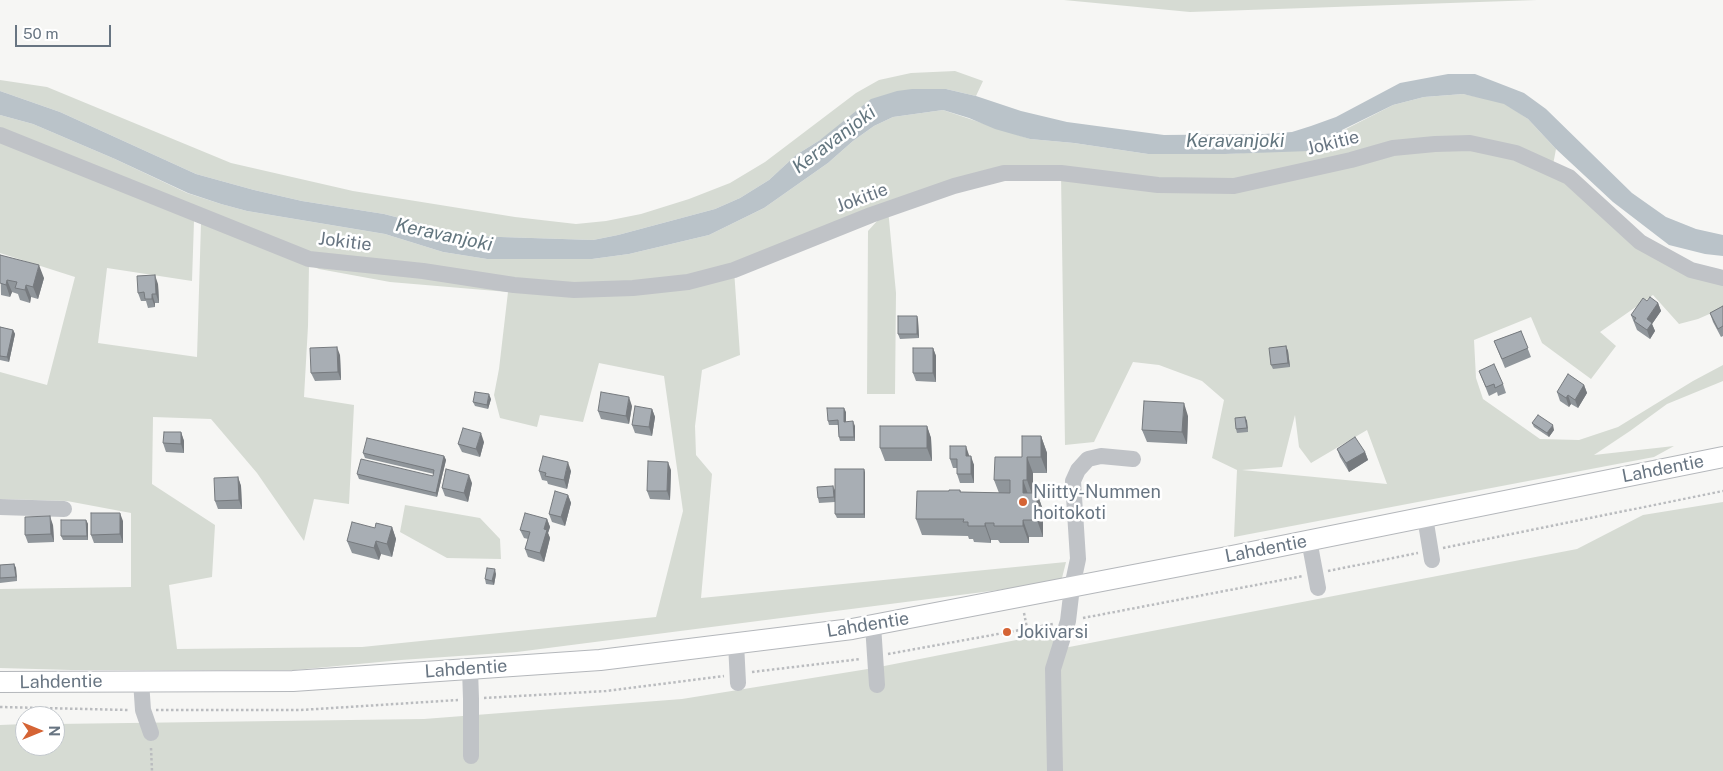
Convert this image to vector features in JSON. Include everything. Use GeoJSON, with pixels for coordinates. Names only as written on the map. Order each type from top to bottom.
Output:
{"type":"FeatureCollection","features":[{"type":"Feature","properties":{"kind":"main road","name":"Lahdentie"},"geometry":{"type":"LineString","coordinates":[[0,682],[293,681],[600,660],[736,643],[872,625],[1723,457]]}},
{"type":"Feature","properties":{"kind":"street","name":"Jokitie"},"geometry":{"type":"LineString","coordinates":[[0,135],[309,259],[422,271],[514,285],[574,290],[633,288],[688,282],[734,270],[871,215],[954,186],[1004,173],[1061,174],[1158,185],[1234,186],[1351,160],[1393,148],[1470,143],[1516,153],[1569,177],[1640,242],[1691,270],[1723,278]]}},
{"type":"Feature","properties":{"kind":"street"},"geometry":{"type":"LineString","coordinates":[[1055,771],[1053,669],[1068,621],[1078,559],[1073,481],[1078,470],[1088,459],[1101,456],[1133,459]]}},
{"type":"Feature","properties":{"kind":"street"},"geometry":{"type":"LineString","coordinates":[[0,506],[64,509]]}},
{"type":"Feature","properties":{"kind":"street"},"geometry":{"type":"LineString","coordinates":[[1425,517],[1432,560]]}},
{"type":"Feature","properties":{"kind":"street"},"geometry":{"type":"LineString","coordinates":[[1309,540],[1318,588]]}},
{"type":"Feature","properties":{"kind":"street"},"geometry":{"type":"LineString","coordinates":[[872,625],[878,685]]}},
{"type":"Feature","properties":{"kind":"street"},"geometry":{"type":"LineString","coordinates":[[736,643],[738,683]]}},
{"type":"Feature","properties":{"kind":"street"},"geometry":{"type":"LineString","coordinates":[[470,669],[471,756]]}},
{"type":"Feature","properties":{"kind":"street"},"geometry":{"type":"LineString","coordinates":[[141,681],[143,710],[151,733]]}},
{"type":"Feature","properties":{"kind":"path"},"geometry":{"type":"LineString","coordinates":[[151,733],[152,771]]}},
{"type":"Feature","properties":{"kind":"shaded area"},"geometry":{"type":"Polygon","coordinates":[[[1064,0],[1537,0],[1190,12],[1064,0]]]}},
{"type":"Feature","properties":{"kind":"shaded area"},"geometry":{"type":"Polygon","coordinates":[[[955,71],[983,81],[976,96],[946,89],[820,140],[796,155],[769,180],[740,198],[715,209],[593,240],[470,236],[384,214],[302,201],[254,190],[196,174],[60,112],[0,91],[0,80],[47,87],[231,163],[353,191],[515,217],[576,224],[606,221],[641,214],[689,199],[730,183],[765,162],[856,93],[879,80],[911,73],[955,71]]]}},
{"type":"Feature","properties":{"kind":"shaded area"},"geometry":{"type":"Polygon","coordinates":[[[1463,94],[1503,102],[1528,119],[1556,149],[1552,170],[1640,242],[1723,278],[1723,308],[1698,319],[1679,324],[1653,295],[1600,332],[1616,346],[1591,379],[1542,343],[1531,317],[1474,340],[1476,378],[1483,399],[1540,439],[1579,440],[1618,427],[1723,365],[1723,381],[1667,404],[1594,455],[1674,446],[1654,457],[1234,537],[1237,470],[1212,458],[1224,400],[1202,381],[1159,365],[1133,362],[1094,442],[1065,445],[1061,174],[1004,173],[888,209],[896,293],[895,394],[867,394],[868,231],[887,210],[734,270],[740,355],[702,370],[695,426],[696,455],[712,474],[701,598],[1066,562],[1061,582],[517,652],[295,670],[71,670],[0,668],[0,589],[131,587],[131,513],[67,501],[0,499],[0,372],[47,385],[75,277],[0,253],[0,115],[33,124],[115,159],[187,193],[247,211],[385,234],[443,252],[487,259],[592,259],[629,254],[709,235],[764,208],[828,163],[874,126],[893,117],[943,110],[1030,139],[1074,143],[1148,154],[1225,154],[1262,152],[1342,131],[1393,105],[1424,97],[1463,94]],[[194,221],[192,281],[107,268],[98,343],[197,357],[201,223],[194,221]],[[309,265],[304,397],[354,405],[349,504],[314,499],[304,541],[257,473],[211,419],[153,417],[152,484],[215,525],[212,577],[169,585],[177,649],[362,647],[656,617],[683,511],[664,376],[599,363],[583,422],[540,415],[537,427],[500,418],[494,395],[508,292],[390,282],[319,269],[309,265]],[[1295,415],[1282,467],[1242,470],[1387,484],[1367,430],[1311,463],[1299,447],[1295,415]]]}},
{"type":"Feature","properties":{"kind":"shaded area"},"geometry":{"type":"Polygon","coordinates":[[[1723,502],[1723,771],[0,771],[0,725],[15,724],[15,756],[65,756],[65,724],[424,719],[682,699],[874,668],[1057,632],[1064,648],[1577,549],[1643,515],[1723,502]]]}},
{"type":"Feature","properties":{"kind":"shaded area"},"geometry":{"type":"Polygon","coordinates":[[[405,505],[480,518],[500,539],[501,559],[447,558],[400,532],[405,505]]]}},
{"type":"Feature","properties":{"kind":"water","name":"Keravanjoki"},"geometry":{"type":"Polygon","coordinates":[[[1448,74],[1475,74],[1524,93],[1546,109],[1632,193],[1666,217],[1696,229],[1723,235],[1723,256],[1705,254],[1669,245],[1613,202],[1556,149],[1528,119],[1504,104],[1463,94],[1424,97],[1393,105],[1342,130],[1339,141],[1310,151],[1148,154],[1074,143],[1030,139],[995,129],[943,110],[893,117],[874,126],[828,163],[764,208],[709,235],[629,254],[592,259],[487,259],[443,252],[385,234],[247,211],[188,193],[33,124],[0,115],[0,91],[60,112],[196,174],[254,190],[302,201],[384,214],[470,236],[593,240],[715,209],[740,198],[769,180],[796,155],[820,140],[871,99],[897,91],[946,89],[1067,122],[1164,135],[1264,134],[1292,132],[1311,126],[1336,117],[1400,83],[1448,74]]]}},
{"type":"Feature","properties":{"kind":"building"},"geometry":{"type":"Polygon","coordinates":[[[0,255],[39,265],[33,287],[26,285],[25,290],[15,288],[17,282],[7,280],[6,285],[0,283],[0,255]]]}},
{"type":"Feature","properties":{"kind":"building"},"geometry":{"type":"Polygon","coordinates":[[[155,275],[156,294],[152,294],[152,299],[145,299],[144,292],[138,293],[137,276],[155,275]]]}},
{"type":"Feature","properties":{"kind":"building"},"geometry":{"type":"Polygon","coordinates":[[[1650,297],[1658,303],[1647,319],[1652,323],[1647,330],[1634,321],[1636,318],[1631,315],[1643,298],[1647,301],[1650,297]]]}},
{"type":"Feature","properties":{"kind":"building"},"geometry":{"type":"Polygon","coordinates":[[[1723,306],[1723,326],[1718,329],[1710,313],[1723,306]]]}},
{"type":"Feature","properties":{"kind":"building"},"geometry":{"type":"Polygon","coordinates":[[[898,316],[917,316],[917,334],[898,334],[898,316]]]}},
{"type":"Feature","properties":{"kind":"building"},"geometry":{"type":"Polygon","coordinates":[[[0,327],[13,330],[7,357],[0,356],[0,327]]]}},
{"type":"Feature","properties":{"kind":"building"},"geometry":{"type":"Polygon","coordinates":[[[1521,331],[1528,348],[1502,359],[1494,341],[1521,331]]]}},
{"type":"Feature","properties":{"kind":"building"},"geometry":{"type":"Polygon","coordinates":[[[1286,346],[1288,363],[1271,365],[1269,348],[1286,346]]]}},
{"type":"Feature","properties":{"kind":"building"},"geometry":{"type":"Polygon","coordinates":[[[337,347],[338,372],[311,373],[310,348],[337,347]]]}},
{"type":"Feature","properties":{"kind":"building"},"geometry":{"type":"Polygon","coordinates":[[[913,348],[933,348],[933,373],[913,373],[913,348]]]}},
{"type":"Feature","properties":{"kind":"building"},"geometry":{"type":"Polygon","coordinates":[[[1494,364],[1503,384],[1495,388],[1494,384],[1486,387],[1479,371],[1494,364]]]}},
{"type":"Feature","properties":{"kind":"building"},"geometry":{"type":"Polygon","coordinates":[[[1568,374],[1584,385],[1575,400],[1568,395],[1566,398],[1557,392],[1568,374]]]}},
{"type":"Feature","properties":{"kind":"building"},"geometry":{"type":"Polygon","coordinates":[[[475,392],[489,394],[487,405],[473,402],[475,392]]]}},
{"type":"Feature","properties":{"kind":"building"},"geometry":{"type":"Polygon","coordinates":[[[601,392],[629,397],[626,416],[598,411],[601,392]]]}},
{"type":"Feature","properties":{"kind":"building"},"geometry":{"type":"Polygon","coordinates":[[[1144,401],[1184,403],[1182,432],[1142,430],[1144,401]]]}},
{"type":"Feature","properties":{"kind":"building"},"geometry":{"type":"Polygon","coordinates":[[[635,406],[652,409],[649,427],[632,425],[635,406]]]}},
{"type":"Feature","properties":{"kind":"building"},"geometry":{"type":"Polygon","coordinates":[[[827,408],[844,408],[844,422],[853,421],[854,437],[839,437],[838,420],[828,421],[827,408]]]}},
{"type":"Feature","properties":{"kind":"building"},"geometry":{"type":"Polygon","coordinates":[[[1538,415],[1553,425],[1547,433],[1532,423],[1538,415]]]}},
{"type":"Feature","properties":{"kind":"building"},"geometry":{"type":"Polygon","coordinates":[[[1245,417],[1247,428],[1236,429],[1235,418],[1245,417]]]}},
{"type":"Feature","properties":{"kind":"building"},"geometry":{"type":"Polygon","coordinates":[[[880,426],[927,426],[927,448],[880,448],[880,426]]]}},
{"type":"Feature","properties":{"kind":"building"},"geometry":{"type":"Polygon","coordinates":[[[463,428],[481,433],[476,449],[458,444],[463,428]]]}},
{"type":"Feature","properties":{"kind":"building"},"geometry":{"type":"Polygon","coordinates":[[[164,432],[181,432],[181,444],[163,443],[164,432]]]}},
{"type":"Feature","properties":{"kind":"building"},"geometry":{"type":"Polygon","coordinates":[[[1022,436],[1041,436],[1041,457],[1027,457],[1027,480],[1023,480],[1023,493],[1037,493],[1037,520],[1023,520],[1023,526],[994,526],[994,523],[985,523],[985,526],[968,526],[968,522],[963,522],[964,519],[916,519],[917,491],[960,490],[960,492],[1010,493],[1010,480],[994,480],[995,457],[1022,457],[1022,436]]]}},
{"type":"Feature","properties":{"kind":"building"},"geometry":{"type":"Polygon","coordinates":[[[1355,437],[1365,452],[1346,463],[1337,449],[1355,437]]]}},
{"type":"Feature","properties":{"kind":"building"},"geometry":{"type":"Polygon","coordinates":[[[367,438],[444,456],[436,493],[357,474],[361,459],[433,476],[434,470],[363,453],[367,438]]]}},
{"type":"Feature","properties":{"kind":"building"},"geometry":{"type":"Polygon","coordinates":[[[950,446],[966,446],[966,456],[971,456],[971,474],[957,474],[957,459],[950,459],[950,446]]]}},
{"type":"Feature","properties":{"kind":"building"},"geometry":{"type":"Polygon","coordinates":[[[543,456],[568,462],[564,480],[545,476],[546,473],[539,471],[543,456]]]}},
{"type":"Feature","properties":{"kind":"building"},"geometry":{"type":"Polygon","coordinates":[[[648,461],[668,462],[667,491],[647,491],[648,461]]]}},
{"type":"Feature","properties":{"kind":"building"},"geometry":{"type":"Polygon","coordinates":[[[446,469],[469,475],[464,493],[442,488],[446,469]]]}},
{"type":"Feature","properties":{"kind":"building"},"geometry":{"type":"Polygon","coordinates":[[[835,469],[864,469],[864,514],[835,514],[835,469]]]}},
{"type":"Feature","properties":{"kind":"building"},"geometry":{"type":"Polygon","coordinates":[[[238,477],[239,500],[215,501],[214,478],[238,477]]]}},
{"type":"Feature","properties":{"kind":"building"},"geometry":{"type":"Polygon","coordinates":[[[833,486],[834,497],[818,498],[817,487],[833,486]]]}},
{"type":"Feature","properties":{"kind":"building"},"geometry":{"type":"Polygon","coordinates":[[[555,491],[568,495],[561,517],[549,514],[555,491]]]}},
{"type":"Feature","properties":{"kind":"building"},"geometry":{"type":"Polygon","coordinates":[[[91,513],[120,513],[120,534],[91,535],[91,513]]]}},
{"type":"Feature","properties":{"kind":"building"},"geometry":{"type":"Polygon","coordinates":[[[525,513],[547,519],[544,529],[547,530],[540,553],[525,549],[530,532],[520,530],[525,513]]]}},
{"type":"Feature","properties":{"kind":"building"},"geometry":{"type":"Polygon","coordinates":[[[50,516],[51,534],[25,535],[25,517],[50,516]]]}},
{"type":"Feature","properties":{"kind":"building"},"geometry":{"type":"Polygon","coordinates":[[[61,520],[86,520],[87,536],[61,536],[61,520]]]}},
{"type":"Feature","properties":{"kind":"building"},"geometry":{"type":"Polygon","coordinates":[[[352,522],[375,528],[376,523],[392,527],[387,544],[376,541],[374,548],[347,541],[352,522]]]}},
{"type":"Feature","properties":{"kind":"building"},"geometry":{"type":"Polygon","coordinates":[[[14,564],[16,577],[0,578],[0,565],[14,564]]]}},
{"type":"Feature","properties":{"kind":"building"},"geometry":{"type":"Polygon","coordinates":[[[487,568],[495,569],[492,581],[485,579],[487,568]]]}},
{"type":"Feature","properties":{"kind":"place","name":"Niitty-Nummen hoitokoti"},"geometry":{"type":"Point","coordinates":[1023,502]}},
{"type":"Feature","properties":{"kind":"place","name":"Jokivarsi"},"geometry":{"type":"Point","coordinates":[1007,632]}}]}
